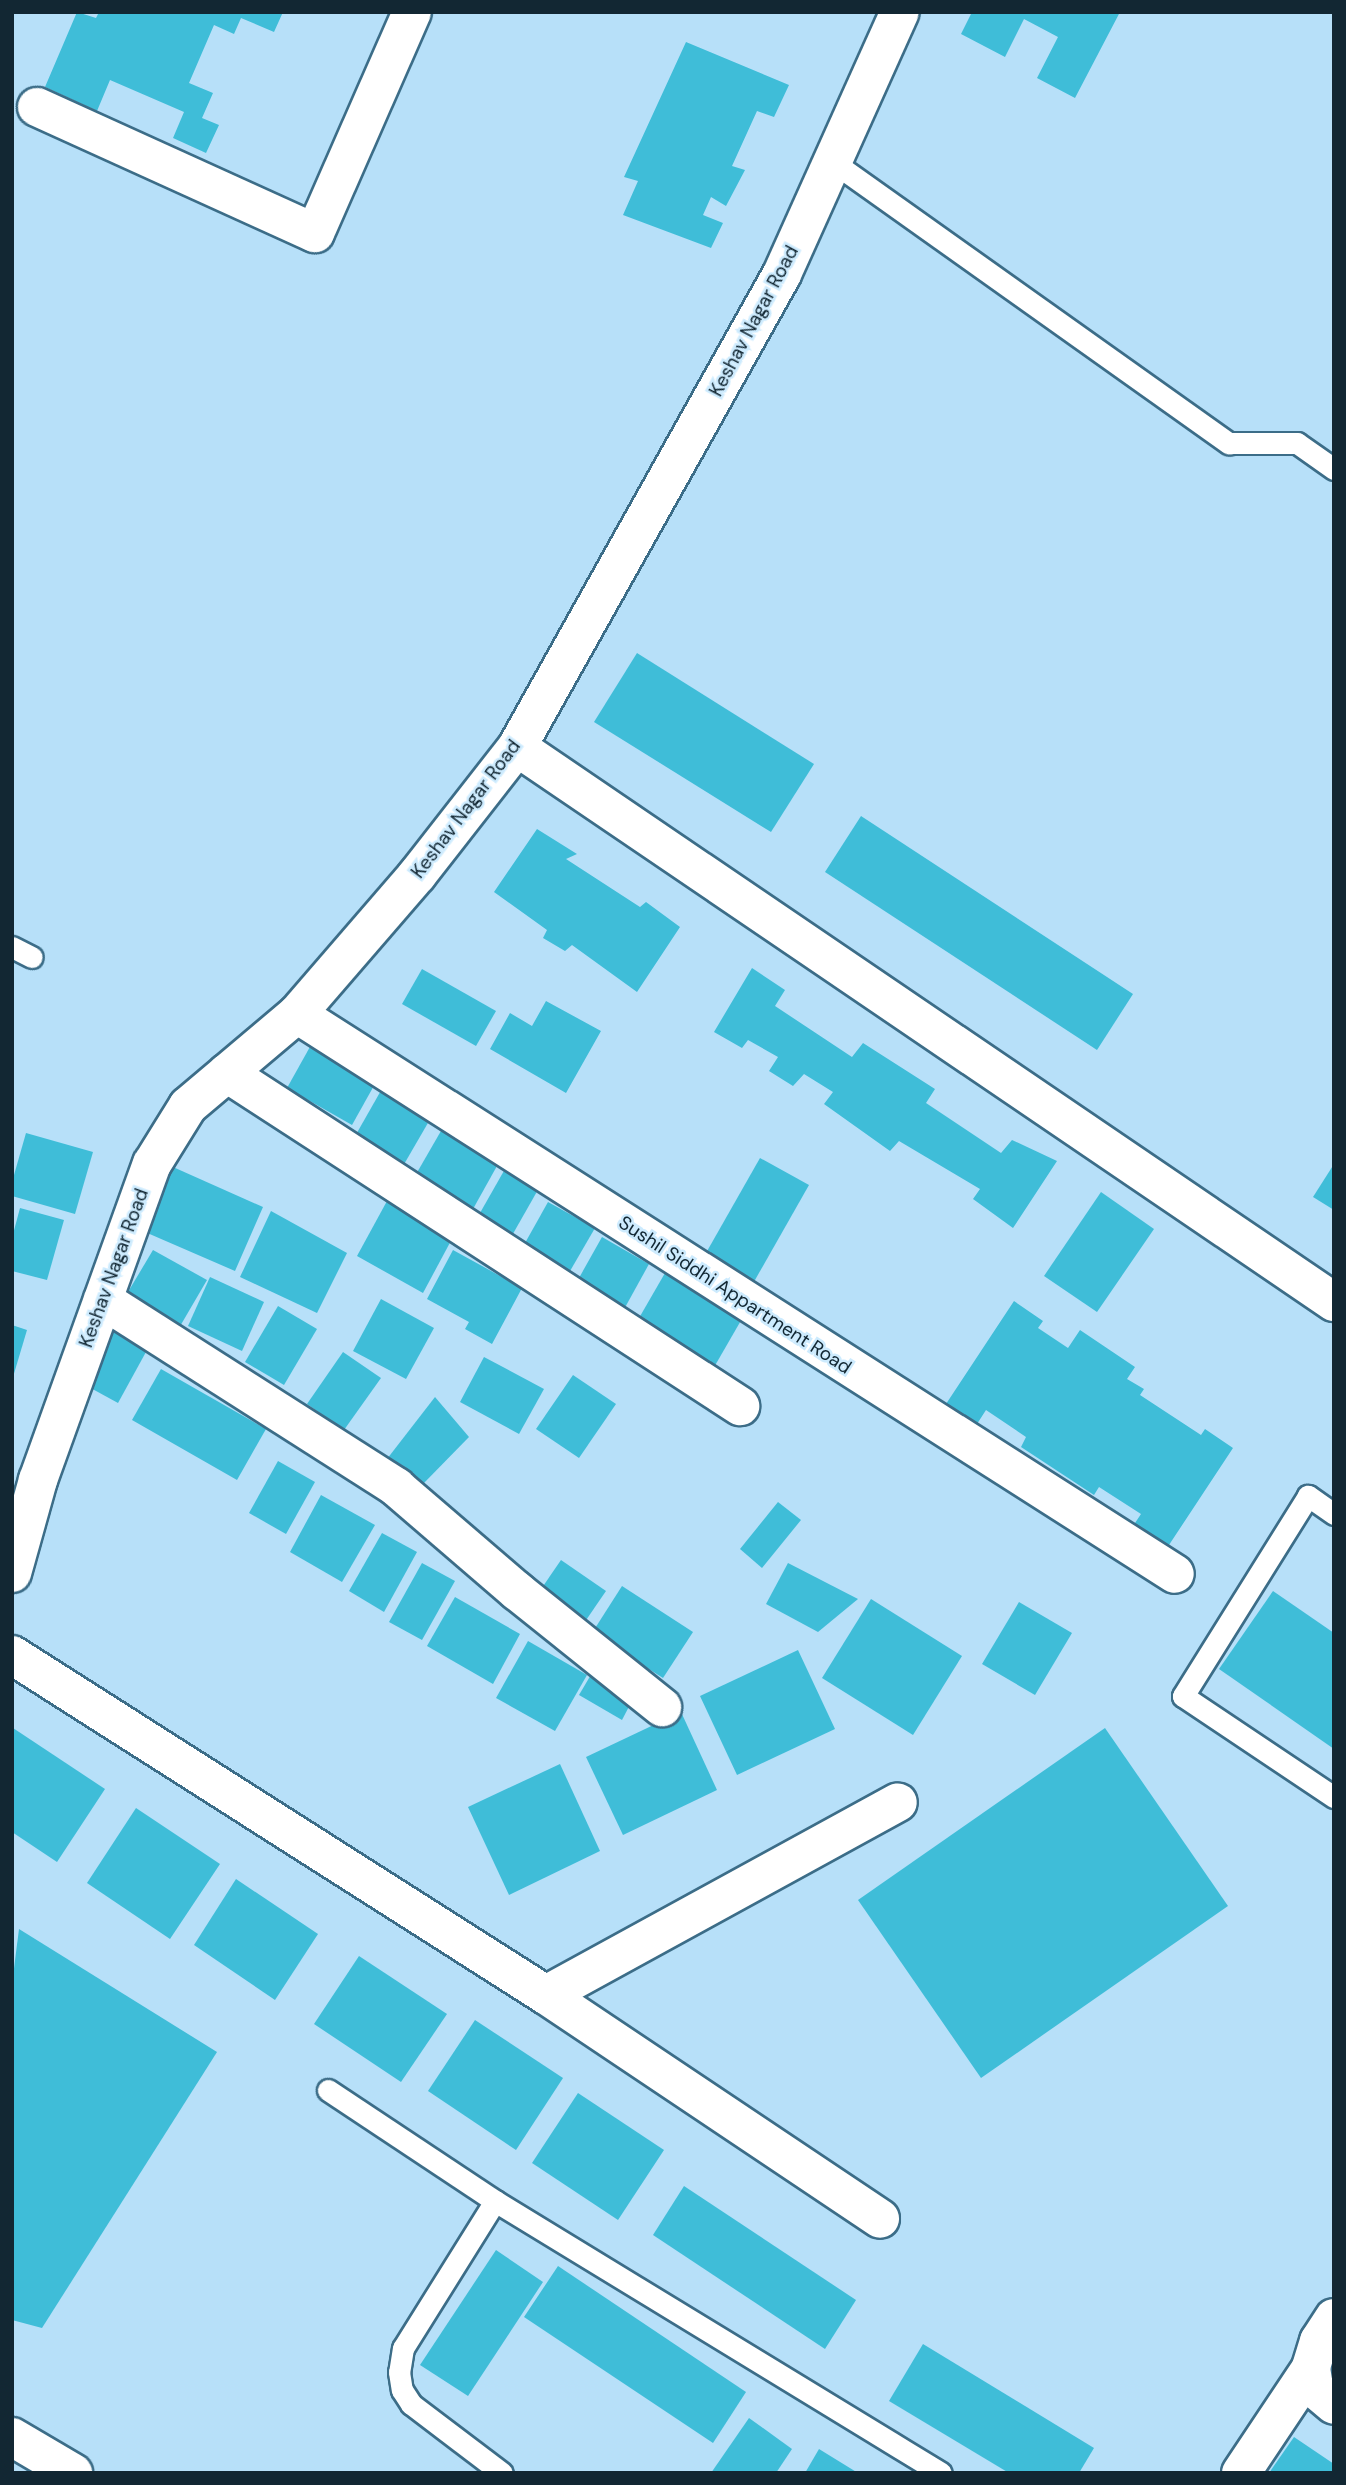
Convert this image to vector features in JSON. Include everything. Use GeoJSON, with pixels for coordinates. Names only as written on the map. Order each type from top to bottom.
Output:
{"type":"FeatureCollection","features":[{"type":"Feature","properties":{"kind":"street"},"geometry":{"type":"LineString","coordinates":[[37,107],[315,233],[412,12]]}},
{"type":"Feature","properties":{"kind":"street","name":"Keshav Nagar Road"},"geometry":{"type":"LineString","coordinates":[[12,1573],[38,1480],[152,1164],[188,1106],[297,1014],[417,875],[517,747],[782,275],[900,12]]}},
{"type":"Feature","properties":{"kind":"street"},"geometry":{"type":"LineString","coordinates":[[517,747],[1334,1302]]}},
{"type":"Feature","properties":{"kind":"street","name":"Sushil Siddhi Appartment Road"},"geometry":{"type":"LineString","coordinates":[[297,1014],[1174,1574]]}},
{"type":"Feature","properties":{"kind":"street"},"geometry":{"type":"LineString","coordinates":[[227,1073],[740,1406]]}},
{"type":"Feature","properties":{"kind":"street"},"geometry":{"type":"LineString","coordinates":[[103,1300],[396,1487],[662,1707]]}},
{"type":"Feature","properties":{"kind":"street"},"geometry":{"type":"LineString","coordinates":[[12,1655],[546,1994],[880,2219]]}},
{"type":"Feature","properties":{"kind":"street"},"geometry":{"type":"LineString","coordinates":[[546,1994],[898,1802]]}},
{"type":"Feature","properties":{"kind":"street"},"geometry":{"type":"LineString","coordinates":[[1241,2473],[1311,2368],[1319,2341],[1334,2318]]}},
{"type":"Feature","properties":{"kind":"street"},"geometry":{"type":"LineString","coordinates":[[1311,2368],[1314,2388],[1334,2405]]}},
{"type":"Feature","properties":{"kind":"street"},"geometry":{"type":"LineString","coordinates":[[12,2437],[73,2473]]}},
{"type":"Feature","properties":{"kind":"lane"},"geometry":{"type":"LineString","coordinates":[[833,162],[1229,443],[1297,443],[1334,469]]}},
{"type":"Feature","properties":{"kind":"lane"},"geometry":{"type":"LineString","coordinates":[[12,947],[32,957]]}},
{"type":"Feature","properties":{"kind":"lane"},"geometry":{"type":"LineString","coordinates":[[1334,1514],[1308,1496],[1183,1696],[1334,1797]]}},
{"type":"Feature","properties":{"kind":"lane"},"geometry":{"type":"LineString","coordinates":[[328,2090],[495,2201],[941,2473]]}},
{"type":"Feature","properties":{"kind":"lane"},"geometry":{"type":"LineString","coordinates":[[495,2201],[403,2348],[400,2372],[402,2389],[411,2404],[502,2473]]}},
{"type":"Feature","properties":{"kind":"building"},"geometry":{"type":"Polygon","coordinates":[[[77,12],[96,18],[99,12],[283,12],[274,32],[241,18],[234,34],[214,25],[189,83],[213,93],[202,118],[219,125],[206,153],[173,138],[184,112],[110,80],[97,111],[45,87],[77,12]]]}},
{"type":"Feature","properties":{"kind":"building"},"geometry":{"type":"Polygon","coordinates":[[[972,12],[1120,12],[1075,98],[1037,78],[1058,37],[1024,19],[1005,57],[961,34],[972,12]]]}},
{"type":"Feature","properties":{"kind":"building"},"geometry":{"type":"Polygon","coordinates":[[[686,42],[789,85],[774,117],[757,111],[732,166],[745,170],[726,206],[711,197],[703,215],[723,223],[711,248],[623,215],[638,181],[624,177],[686,42]]]}},
{"type":"Feature","properties":{"kind":"building"},"geometry":{"type":"Polygon","coordinates":[[[637,653],[814,764],[771,832],[594,722],[637,653]]]}},
{"type":"Feature","properties":{"kind":"building"},"geometry":{"type":"Polygon","coordinates":[[[861,816],[1133,994],[1097,1050],[825,872],[861,816]]]}},
{"type":"Feature","properties":{"kind":"building"},"geometry":{"type":"Polygon","coordinates":[[[537,829],[577,854],[566,859],[640,907],[646,902],[680,927],[637,992],[572,945],[565,951],[543,938],[547,930],[494,892],[537,829]]]}},
{"type":"Feature","properties":{"kind":"building"},"geometry":{"type":"Polygon","coordinates":[[[752,968],[785,990],[775,1006],[852,1057],[863,1043],[935,1089],[926,1103],[1001,1153],[1012,1140],[1057,1161],[1013,1228],[973,1199],[980,1189],[899,1141],[890,1151],[824,1104],[833,1092],[804,1074],[793,1086],[769,1071],[778,1057],[748,1040],[742,1048],[714,1032],[752,968]]]}},
{"type":"Feature","properties":{"kind":"building"},"geometry":{"type":"Polygon","coordinates":[[[422,969],[496,1011],[476,1046],[402,1004],[422,969]]]}},
{"type":"Feature","properties":{"kind":"building"},"geometry":{"type":"Polygon","coordinates":[[[546,1001],[601,1031],[566,1093],[490,1049],[510,1013],[532,1026],[546,1001]]]}},
{"type":"Feature","properties":{"kind":"building"},"geometry":{"type":"Polygon","coordinates":[[[311,1045],[376,1082],[352,1125],[287,1088],[311,1045]]]}},
{"type":"Feature","properties":{"kind":"building"},"geometry":{"type":"Polygon","coordinates":[[[383,1087],[432,1116],[403,1166],[354,1138],[383,1087]]]}},
{"type":"Feature","properties":{"kind":"building"},"geometry":{"type":"Polygon","coordinates":[[[445,1124],[502,1157],[473,1209],[415,1176],[445,1124]]]}},
{"type":"Feature","properties":{"kind":"building"},"geometry":{"type":"Polygon","coordinates":[[[26,1133],[93,1152],[75,1214],[12,1196],[12,1182],[26,1133]]]}},
{"type":"Feature","properties":{"kind":"building"},"geometry":{"type":"Polygon","coordinates":[[[760,1158],[809,1185],[751,1287],[702,1260],[760,1158]]]}},
{"type":"Feature","properties":{"kind":"building"},"geometry":{"type":"Polygon","coordinates":[[[1334,1164],[1334,1210],[1313,1197],[1334,1164]]]}},
{"type":"Feature","properties":{"kind":"building"},"geometry":{"type":"Polygon","coordinates":[[[173,1167],[263,1207],[235,1271],[145,1232],[173,1167]]]}},
{"type":"Feature","properties":{"kind":"building"},"geometry":{"type":"Polygon","coordinates":[[[505,1169],[539,1188],[510,1239],[476,1220],[505,1169]]]}},
{"type":"Feature","properties":{"kind":"building"},"geometry":{"type":"Polygon","coordinates":[[[1101,1192],[1154,1229],[1097,1312],[1044,1276],[1101,1192]]]}},
{"type":"Feature","properties":{"kind":"building"},"geometry":{"type":"Polygon","coordinates":[[[387,1201],[453,1237],[423,1293],[357,1256],[387,1201]]]}},
{"type":"Feature","properties":{"kind":"building"},"geometry":{"type":"Polygon","coordinates":[[[548,1202],[595,1228],[566,1278],[520,1252],[548,1202]]]}},
{"type":"Feature","properties":{"kind":"building"},"geometry":{"type":"Polygon","coordinates":[[[20,1208],[64,1220],[47,1280],[12,1271],[12,1238],[20,1208]]]}},
{"type":"Feature","properties":{"kind":"building"},"geometry":{"type":"Polygon","coordinates":[[[271,1211],[347,1253],[317,1313],[240,1277],[271,1211]]]}},
{"type":"Feature","properties":{"kind":"building"},"geometry":{"type":"Polygon","coordinates":[[[602,1237],[649,1264],[617,1322],[570,1294],[602,1237]]]}},
{"type":"Feature","properties":{"kind":"building"},"geometry":{"type":"Polygon","coordinates":[[[153,1250],[207,1280],[179,1328],[125,1297],[153,1250]]]}},
{"type":"Feature","properties":{"kind":"building"},"geometry":{"type":"Polygon","coordinates":[[[453,1250],[522,1288],[492,1344],[465,1329],[469,1322],[427,1299],[453,1250]]]}},
{"type":"Feature","properties":{"kind":"building"},"geometry":{"type":"Polygon","coordinates":[[[665,1273],[743,1317],[713,1369],[635,1325],[665,1273]]]}},
{"type":"Feature","properties":{"kind":"building"},"geometry":{"type":"Polygon","coordinates":[[[210,1277],[264,1302],[242,1351],[188,1326],[210,1277]]]}},
{"type":"Feature","properties":{"kind":"building"},"geometry":{"type":"Polygon","coordinates":[[[381,1299],[434,1328],[406,1379],[353,1351],[381,1299]]]}},
{"type":"Feature","properties":{"kind":"building"},"geometry":{"type":"Polygon","coordinates":[[[1014,1301],[1043,1321],[1038,1328],[1068,1348],[1080,1330],[1135,1367],[1127,1379],[1144,1389],[1140,1395],[1201,1435],[1205,1429],[1233,1448],[1167,1548],[1133,1526],[1141,1514],[1099,1487],[1094,1495],[1021,1447],[1026,1437],[986,1410],[977,1424],[946,1404],[1014,1301]]]}},
{"type":"Feature","properties":{"kind":"building"},"geometry":{"type":"Polygon","coordinates":[[[278,1306],[317,1329],[284,1385],[245,1362],[278,1306]]]}},
{"type":"Feature","properties":{"kind":"building"},"geometry":{"type":"Polygon","coordinates":[[[111,1318],[152,1341],[118,1403],[76,1380],[111,1318]]]}},
{"type":"Feature","properties":{"kind":"building"},"geometry":{"type":"Polygon","coordinates":[[[12,1325],[27,1330],[13,1377],[12,1377],[12,1325]]]}},
{"type":"Feature","properties":{"kind":"building"},"geometry":{"type":"Polygon","coordinates":[[[343,1352],[381,1378],[344,1430],[307,1404],[343,1352]]]}},
{"type":"Feature","properties":{"kind":"building"},"geometry":{"type":"Polygon","coordinates":[[[484,1357],[544,1389],[519,1434],[460,1402],[484,1357]]]}},
{"type":"Feature","properties":{"kind":"building"},"geometry":{"type":"Polygon","coordinates":[[[161,1369],[266,1429],[237,1480],[132,1420],[161,1369]]]}},
{"type":"Feature","properties":{"kind":"building"},"geometry":{"type":"Polygon","coordinates":[[[573,1375],[616,1404],[579,1458],[536,1429],[573,1375]]]}},
{"type":"Feature","properties":{"kind":"building"},"geometry":{"type":"Polygon","coordinates":[[[435,1397],[469,1437],[423,1484],[387,1459],[435,1397]]]}},
{"type":"Feature","properties":{"kind":"building"},"geometry":{"type":"Polygon","coordinates":[[[278,1461],[315,1482],[286,1534],[249,1513],[278,1461]]]}},
{"type":"Feature","properties":{"kind":"building"},"geometry":{"type":"Polygon","coordinates":[[[321,1495],[375,1525],[342,1582],[290,1552],[321,1495]]]}},
{"type":"Feature","properties":{"kind":"building"},"geometry":{"type":"Polygon","coordinates":[[[778,1502],[801,1520],[762,1568],[740,1549],[778,1502]]]}},
{"type":"Feature","properties":{"kind":"building"},"geometry":{"type":"Polygon","coordinates":[[[382,1533],[417,1552],[384,1612],[349,1591],[382,1533]]]}},
{"type":"Feature","properties":{"kind":"building"},"geometry":{"type":"Polygon","coordinates":[[[561,1560],[606,1591],[582,1626],[537,1595],[561,1560]]]}},
{"type":"Feature","properties":{"kind":"building"},"geometry":{"type":"Polygon","coordinates":[[[422,1563],[455,1581],[422,1640],[389,1622],[422,1563]]]}},
{"type":"Feature","properties":{"kind":"building"},"geometry":{"type":"Polygon","coordinates":[[[788,1563],[858,1599],[818,1632],[766,1604],[788,1563]]]}},
{"type":"Feature","properties":{"kind":"building"},"geometry":{"type":"Polygon","coordinates":[[[622,1586],[693,1632],[663,1678],[592,1633],[622,1586]]]}},
{"type":"Feature","properties":{"kind":"building"},"geometry":{"type":"Polygon","coordinates":[[[1273,1591],[1334,1633],[1334,1749],[1219,1669],[1273,1591]]]}},
{"type":"Feature","properties":{"kind":"building"},"geometry":{"type":"Polygon","coordinates":[[[455,1597],[520,1634],[493,1684],[427,1646],[455,1597]]]}},
{"type":"Feature","properties":{"kind":"building"},"geometry":{"type":"Polygon","coordinates":[[[871,1599],[962,1656],[913,1735],[822,1678],[871,1599]]]}},
{"type":"Feature","properties":{"kind":"building"},"geometry":{"type":"Polygon","coordinates":[[[1019,1602],[1072,1633],[1035,1695],[982,1664],[1019,1602]]]}},
{"type":"Feature","properties":{"kind":"building"},"geometry":{"type":"Polygon","coordinates":[[[528,1641],[587,1675],[555,1731],[496,1698],[528,1641]]]}},
{"type":"Feature","properties":{"kind":"building"},"geometry":{"type":"Polygon","coordinates":[[[798,1650],[835,1729],[737,1775],[700,1696],[798,1650]]]}},
{"type":"Feature","properties":{"kind":"building"},"geometry":{"type":"Polygon","coordinates":[[[592,1673],[634,1697],[622,1720],[579,1695],[592,1673]]]}},
{"type":"Feature","properties":{"kind":"building"},"geometry":{"type":"Polygon","coordinates":[[[681,1712],[717,1790],[623,1835],[586,1757],[681,1712]]]}},
{"type":"Feature","properties":{"kind":"building"},"geometry":{"type":"Polygon","coordinates":[[[13,1728],[105,1789],[57,1862],[12,1832],[13,1728]]]}},
{"type":"Feature","properties":{"kind":"building"},"geometry":{"type":"Polygon","coordinates":[[[1105,1728],[1228,1906],[981,2078],[858,1900],[1105,1728]]]}},
{"type":"Feature","properties":{"kind":"building"},"geometry":{"type":"Polygon","coordinates":[[[560,1764],[600,1851],[509,1895],[468,1807],[560,1764]]]}},
{"type":"Feature","properties":{"kind":"building"},"geometry":{"type":"Polygon","coordinates":[[[136,1808],[220,1864],[170,1939],[87,1883],[136,1808]]]}},
{"type":"Feature","properties":{"kind":"building"},"geometry":{"type":"Polygon","coordinates":[[[236,1879],[318,1934],[275,2000],[194,1945],[236,1879]]]}},
{"type":"Feature","properties":{"kind":"building"},"geometry":{"type":"Polygon","coordinates":[[[19,1929],[217,2052],[42,2328],[12,2320],[12,1984],[19,1929]]]}},
{"type":"Feature","properties":{"kind":"building"},"geometry":{"type":"Polygon","coordinates":[[[359,1956],[447,2014],[401,2082],[314,2024],[359,1956]]]}},
{"type":"Feature","properties":{"kind":"building"},"geometry":{"type":"Polygon","coordinates":[[[475,2020],[563,2078],[516,2150],[428,2091],[475,2020]]]}},
{"type":"Feature","properties":{"kind":"building"},"geometry":{"type":"Polygon","coordinates":[[[578,2093],[664,2150],[618,2220],[532,2163],[578,2093]]]}},
{"type":"Feature","properties":{"kind":"building"},"geometry":{"type":"Polygon","coordinates":[[[684,2186],[856,2300],[825,2349],[653,2235],[684,2186]]]}},
{"type":"Feature","properties":{"kind":"building"},"geometry":{"type":"Polygon","coordinates":[[[496,2250],[543,2282],[468,2396],[420,2365],[496,2250]]]}},
{"type":"Feature","properties":{"kind":"building"},"geometry":{"type":"Polygon","coordinates":[[[558,2266],[746,2392],[713,2443],[524,2317],[558,2266]]]}},
{"type":"Feature","properties":{"kind":"building"},"geometry":{"type":"Polygon","coordinates":[[[923,2344],[1094,2448],[1079,2473],[1009,2473],[889,2401],[923,2344]]]}},
{"type":"Feature","properties":{"kind":"building"},"geometry":{"type":"Polygon","coordinates":[[[749,2418],[792,2449],[776,2473],[711,2473],[749,2418]]]}},
{"type":"Feature","properties":{"kind":"building"},"geometry":{"type":"Polygon","coordinates":[[[1294,2437],[1334,2464],[1334,2473],[1269,2473],[1294,2437]]]}},
{"type":"Feature","properties":{"kind":"building"},"geometry":{"type":"Polygon","coordinates":[[[819,2449],[858,2473],[805,2473],[819,2449]]]}}]}
